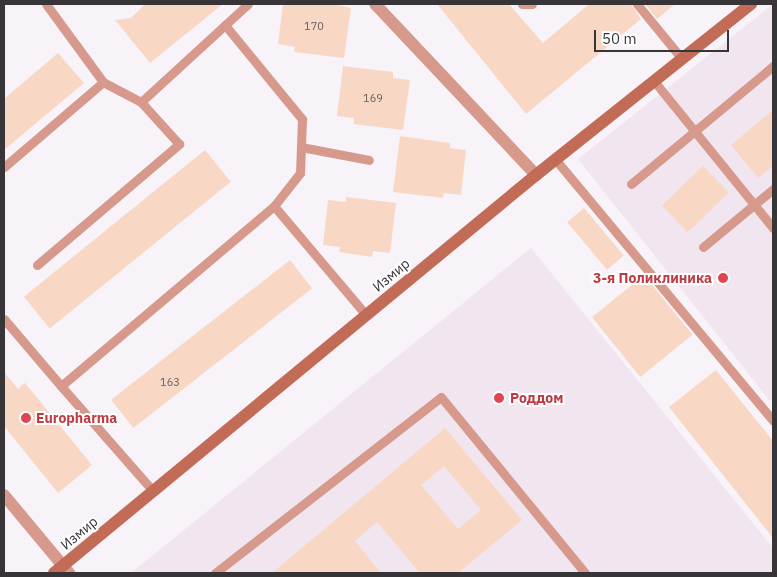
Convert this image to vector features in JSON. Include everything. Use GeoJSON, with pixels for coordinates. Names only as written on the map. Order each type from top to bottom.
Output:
{"type":"FeatureCollection","features":[{"type":"Feature","properties":{"kind":"street"},"geometry":{"type":"LineString","coordinates":[[376,4],[536,175]]}},
{"type":"Feature","properties":{"kind":"street","name":"Измир"},"geometry":{"type":"LineString","coordinates":[[62,571],[153,491],[555,159],[751,4]]}},
{"type":"Feature","properties":{"kind":"street"},"geometry":{"type":"LineString","coordinates":[[4,495],[62,571]]}},
{"type":"Feature","properties":{"kind":"lane"},"geometry":{"type":"LineString","coordinates":[[37,265],[179,144],[141,102],[104,82],[46,4]]}},
{"type":"Feature","properties":{"kind":"lane"},"geometry":{"type":"LineString","coordinates":[[141,102],[248,4]]}},
{"type":"Feature","properties":{"kind":"lane"},"geometry":{"type":"LineString","coordinates":[[522,4],[532,4]]}},
{"type":"Feature","properties":{"kind":"lane"},"geometry":{"type":"LineString","coordinates":[[637,4],[682,59]]}},
{"type":"Feature","properties":{"kind":"lane"},"geometry":{"type":"LineString","coordinates":[[61,386],[274,206],[300,173],[302,119],[226,25]]}},
{"type":"Feature","properties":{"kind":"lane"},"geometry":{"type":"LineString","coordinates":[[631,184],[773,66]]}},
{"type":"Feature","properties":{"kind":"lane"},"geometry":{"type":"LineString","coordinates":[[654,81],[773,228]]}},
{"type":"Feature","properties":{"kind":"lane"},"geometry":{"type":"LineString","coordinates":[[4,168],[104,82]]}},
{"type":"Feature","properties":{"kind":"lane"},"geometry":{"type":"LineString","coordinates":[[301,147],[369,160]]}},
{"type":"Feature","properties":{"kind":"lane"},"geometry":{"type":"LineString","coordinates":[[555,159],[773,421]]}},
{"type":"Feature","properties":{"kind":"lane"},"geometry":{"type":"LineString","coordinates":[[703,248],[773,188]]}},
{"type":"Feature","properties":{"kind":"lane"},"geometry":{"type":"LineString","coordinates":[[274,206],[366,315]]}},
{"type":"Feature","properties":{"kind":"lane"},"geometry":{"type":"LineString","coordinates":[[4,319],[153,491]]}},
{"type":"Feature","properties":{"kind":"lane"},"geometry":{"type":"LineString","coordinates":[[214,573],[441,397],[585,573]]}},
{"type":"Feature","properties":{"kind":"shaded area","name":"3-я Поликлиника"},"geometry":{"type":"Polygon","coordinates":[[[773,4],[773,398],[770,401],[578,159],[773,4]]]}},
{"type":"Feature","properties":{"kind":"shaded area","name":"Роддом"},"geometry":{"type":"Polygon","coordinates":[[[531,248],[773,548],[773,573],[131,573],[531,248]]]}},
{"type":"Feature","properties":{"kind":"building"},"geometry":{"type":"Polygon","coordinates":[[[145,4],[223,4],[150,63],[115,20],[131,18],[145,4]]]}},
{"type":"Feature","properties":{"kind":"building"},"geometry":{"type":"Polygon","coordinates":[[[283,4],[334,4],[351,8],[344,58],[294,52],[295,47],[278,44],[283,4]]]}},
{"type":"Feature","properties":{"kind":"building"},"geometry":{"type":"Polygon","coordinates":[[[437,4],[509,4],[543,43],[589,4],[631,4],[641,19],[526,114],[437,4]]]}},
{"type":"Feature","properties":{"kind":"building"},"geometry":{"type":"Polygon","coordinates":[[[645,4],[675,4],[657,19],[645,4]]]}},
{"type":"Feature","properties":{"kind":"building"},"geometry":{"type":"Polygon","coordinates":[[[58,53],[84,83],[4,150],[4,99],[58,53]]]}},
{"type":"Feature","properties":{"kind":"building"},"geometry":{"type":"Polygon","coordinates":[[[343,66],[393,72],[393,78],[410,80],[403,130],[354,124],[354,118],[337,116],[343,66]]]}},
{"type":"Feature","properties":{"kind":"building"},"geometry":{"type":"Polygon","coordinates":[[[773,110],[773,166],[758,178],[731,145],[773,110]]]}},
{"type":"Feature","properties":{"kind":"building"},"geometry":{"type":"Polygon","coordinates":[[[400,136],[450,143],[450,148],[466,150],[461,195],[444,193],[443,198],[393,192],[400,136]]]}},
{"type":"Feature","properties":{"kind":"building"},"geometry":{"type":"Polygon","coordinates":[[[205,150],[231,182],[50,328],[24,297],[205,150]]]}},
{"type":"Feature","properties":{"kind":"building"},"geometry":{"type":"Polygon","coordinates":[[[703,166],[729,193],[688,232],[662,206],[703,166]]]}},
{"type":"Feature","properties":{"kind":"building"},"geometry":{"type":"Polygon","coordinates":[[[346,197],[396,203],[390,253],[373,251],[372,257],[339,252],[340,247],[323,245],[328,200],[346,202],[346,197]]]}},
{"type":"Feature","properties":{"kind":"building"},"geometry":{"type":"Polygon","coordinates":[[[584,208],[624,255],[607,270],[567,222],[584,208]]]}},
{"type":"Feature","properties":{"kind":"building"},"geometry":{"type":"Polygon","coordinates":[[[290,260],[312,288],[133,428],[111,400],[290,260]]]}},
{"type":"Feature","properties":{"kind":"building"},"geometry":{"type":"Polygon","coordinates":[[[644,275],[692,335],[640,377],[592,317],[644,275]]]}},
{"type":"Feature","properties":{"kind":"building"},"geometry":{"type":"Polygon","coordinates":[[[716,370],[773,441],[773,538],[669,407],[716,370]]]}},
{"type":"Feature","properties":{"kind":"building"},"geometry":{"type":"Polygon","coordinates":[[[4,372],[18,389],[25,383],[92,465],[58,493],[4,426],[4,372]]]}},
{"type":"Feature","properties":{"kind":"building"},"geometry":{"type":"Polygon","coordinates":[[[445,428],[522,520],[458,573],[420,573],[377,522],[355,541],[381,573],[272,573],[445,428]],[[444,466],[421,485],[458,529],[481,510],[444,466]]]}},
{"type":"Feature","properties":{"kind":"place","name":"3-я Поликлиника"},"geometry":{"type":"Point","coordinates":[723,278]}},
{"type":"Feature","properties":{"kind":"place","name":"Роддом"},"geometry":{"type":"Point","coordinates":[499,398]}},
{"type":"Feature","properties":{"kind":"place","name":"Europharma"},"geometry":{"type":"Point","coordinates":[26,418]}}]}
